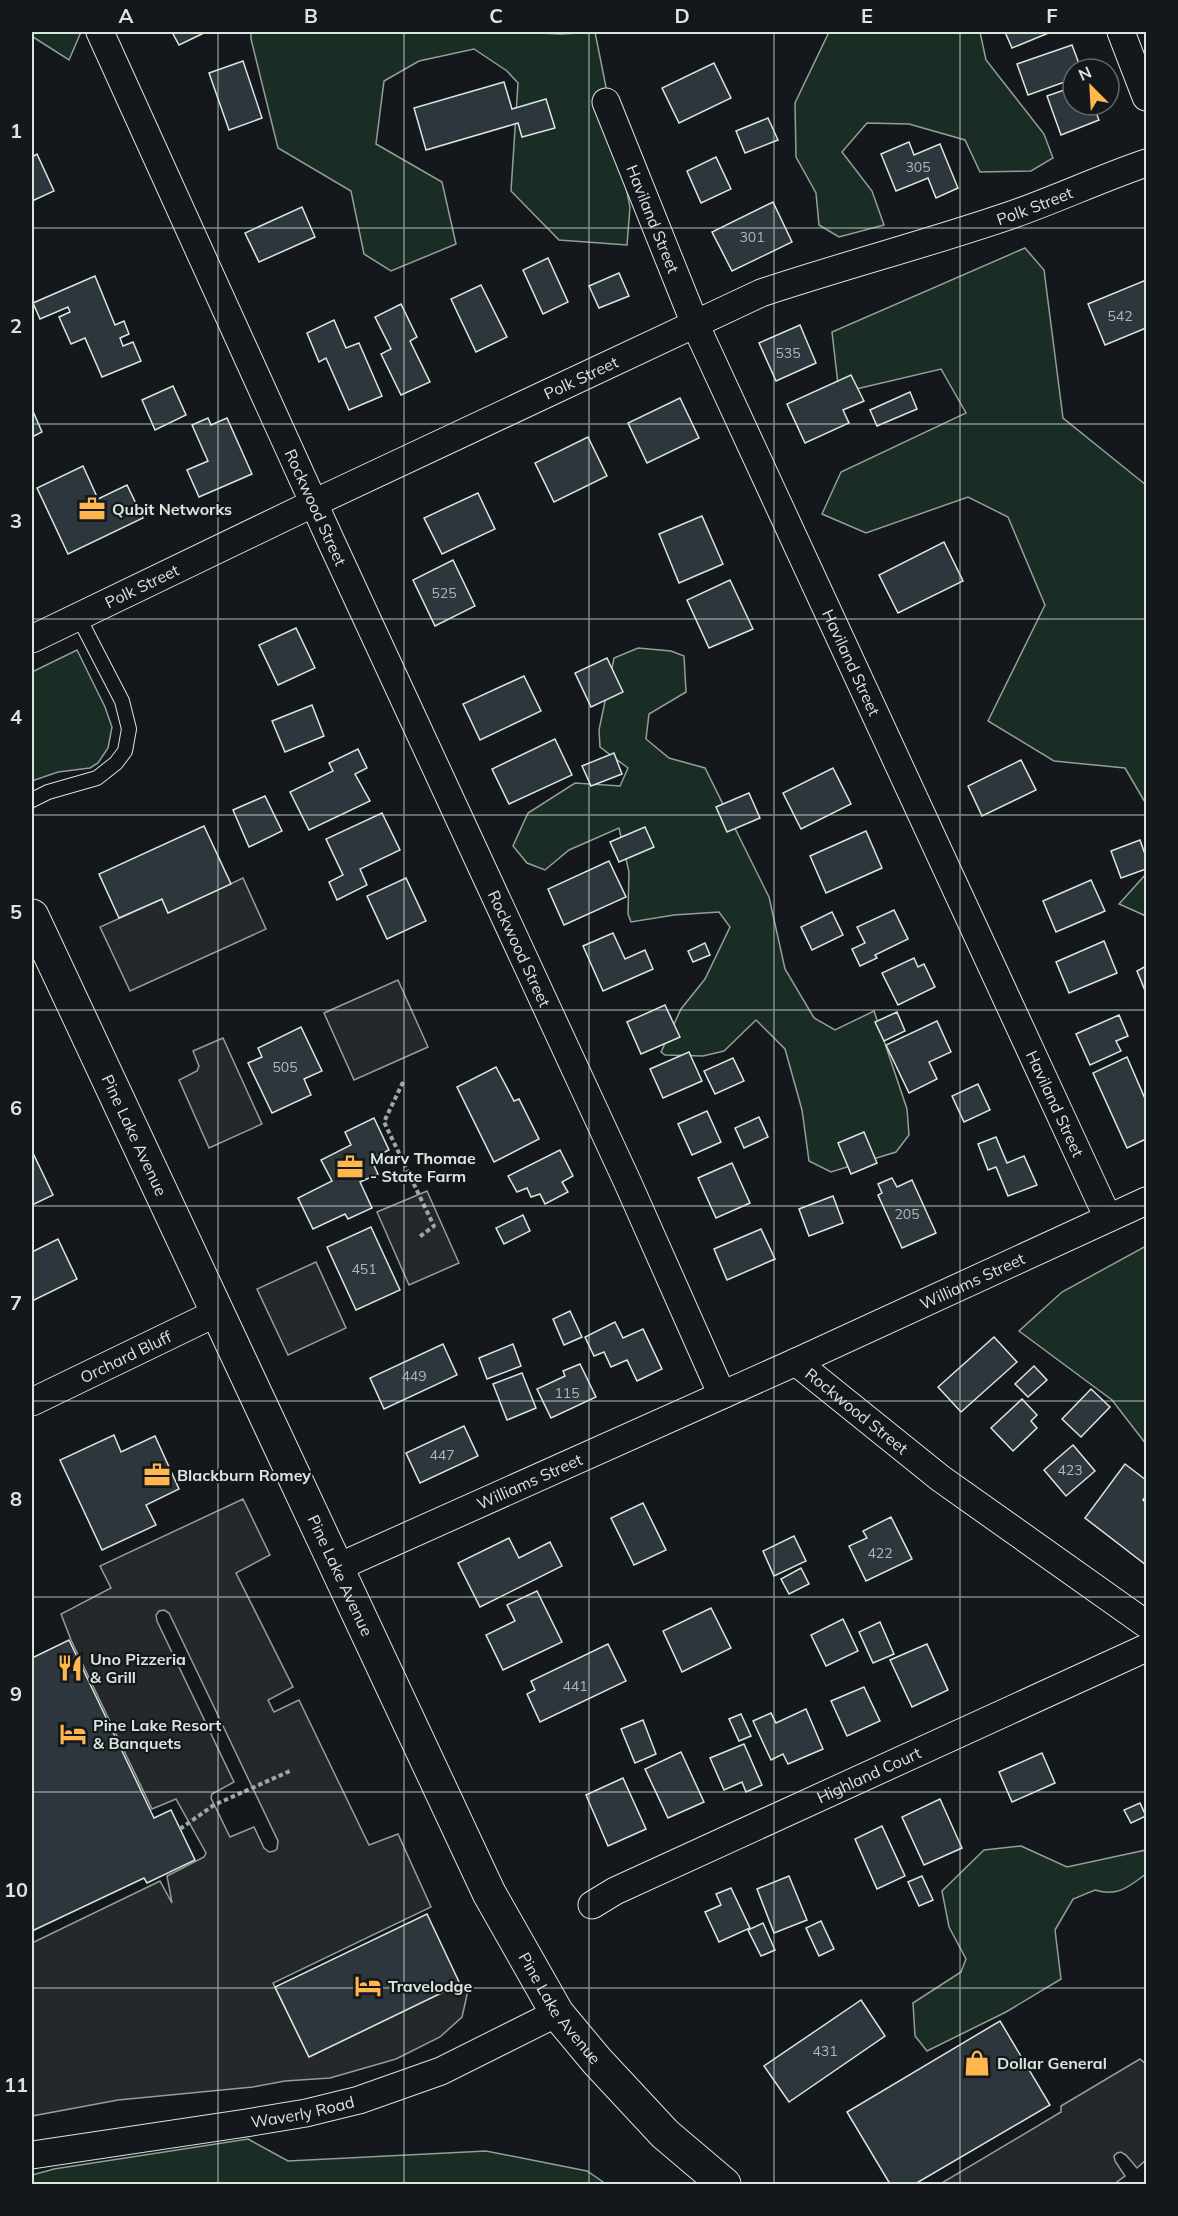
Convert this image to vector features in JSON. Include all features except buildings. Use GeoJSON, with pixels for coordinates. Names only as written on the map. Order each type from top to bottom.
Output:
{"type":"FeatureCollection","features":[{"type":"Feature","properties":{"kind":"main road","name":"Pine Lake Avenue"},"geometry":{"type":"LineString","coordinates":[[32,916],[489,1893],[557,2013],[597,2061],[665,2133],[724,2184]]}},
{"type":"Feature","properties":{"kind":"street","name":"Rockwood Street"},"geometry":{"type":"LineString","coordinates":[[100,32],[314,503],[627,1181],[722,1395],[796,1362],[940,1478],[1146,1624]]}},
{"type":"Feature","properties":{"kind":"street"},"geometry":{"type":"LineString","coordinates":[[1121,32],[1146,97]]}},
{"type":"Feature","properties":{"kind":"street","name":"Haviland Street"},"geometry":{"type":"LineString","coordinates":[[606,102],[695,324],[1108,1218]]}},
{"type":"Feature","properties":{"kind":"street","name":"Polk Street"},"geometry":{"type":"LineString","coordinates":[[32,639],[314,503],[761,293],[821,273],[912,248],[1016,213],[1146,163]]}},
{"type":"Feature","properties":{"kind":"street","name":"Williams Street"},"geometry":{"type":"LineString","coordinates":[[796,1362],[1146,1201]]}},
{"type":"Feature","properties":{"kind":"street","name":"Orchard Bluff"},"geometry":{"type":"LineString","coordinates":[[32,1402],[218,1312]]}},
{"type":"Feature","properties":{"kind":"street","name":"Williams Street"},"geometry":{"type":"LineString","coordinates":[[336,1568],[722,1395]]}},
{"type":"Feature","properties":{"kind":"street","name":"Highland Court"},"geometry":{"type":"LineString","coordinates":[[592,1905],[615,1891],[1146,1648]]}},
{"type":"Feature","properties":{"kind":"street","name":"Waverly Road"},"geometry":{"type":"LineString","coordinates":[[32,2154],[246,2123],[306,2113],[360,2100],[441,2071],[557,2013]]}},
{"type":"Feature","properties":{"kind":"lane"},"geometry":{"type":"LineString","coordinates":[[32,800],[48,792],[97,778],[116,763],[125,751],[129,729],[123,701],[78,616]]}},
{"type":"Feature","properties":{"kind":"path"},"geometry":{"type":"LineString","coordinates":[[403,1082],[384,1122],[434,1226],[418,1238]]}},
{"type":"Feature","properties":{"kind":"path"},"geometry":{"type":"LineString","coordinates":[[180,1829],[214,1805],[290,1771]]}},
{"type":"Feature","properties":{"kind":"green space"},"geometry":{"type":"Polygon","coordinates":[[[32,32],[81,32],[69,60],[33,37],[32,32]]]}},
{"type":"Feature","properties":{"kind":"green space"},"geometry":{"type":"Polygon","coordinates":[[[251,32],[561,34],[595,32],[630,207],[627,245],[559,240],[511,191],[518,83],[507,71],[474,49],[419,61],[384,81],[376,144],[442,182],[456,244],[391,271],[364,254],[351,191],[278,148],[251,32]]]}},
{"type":"Feature","properties":{"kind":"green space"},"geometry":{"type":"Polygon","coordinates":[[[829,32],[980,32],[986,60],[1044,134],[1053,158],[1031,171],[980,172],[965,140],[909,124],[867,123],[842,152],[872,191],[884,225],[839,237],[819,225],[816,193],[796,157],[795,103],[829,32]]]}},
{"type":"Feature","properties":{"kind":"green space"},"geometry":{"type":"Polygon","coordinates":[[[1025,248],[1044,270],[1063,418],[1146,485],[1146,804],[1125,768],[1054,761],[988,721],[1045,605],[1008,517],[968,497],[866,533],[822,514],[841,472],[966,413],[941,369],[839,393],[832,332],[1025,248]]]}},
{"type":"Feature","properties":{"kind":"green space"},"geometry":{"type":"Polygon","coordinates":[[[638,648],[671,651],[684,656],[686,692],[649,714],[646,739],[669,758],[705,768],[769,897],[785,969],[814,1018],[835,1030],[874,1011],[907,1109],[909,1135],[896,1152],[831,1172],[809,1161],[802,1110],[785,1049],[756,1020],[724,1051],[703,1056],[665,1055],[661,1052],[681,1009],[705,979],[730,927],[719,912],[674,915],[631,922],[628,914],[629,872],[619,828],[569,850],[545,870],[527,863],[513,846],[528,813],[575,783],[620,786],[628,768],[600,747],[599,730],[614,658],[638,648]]]}},
{"type":"Feature","properties":{"kind":"green space"},"geometry":{"type":"Polygon","coordinates":[[[77,650],[105,707],[112,727],[108,748],[98,763],[90,768],[58,772],[32,781],[32,672],[77,650]]]}},
{"type":"Feature","properties":{"kind":"green space"},"geometry":{"type":"Polygon","coordinates":[[[1146,874],[1146,916],[1119,904],[1146,874]]]}},
{"type":"Feature","properties":{"kind":"green space"},"geometry":{"type":"Polygon","coordinates":[[[1146,1246],[1146,1444],[1112,1400],[1019,1331],[1062,1292],[1146,1246]]]}},
{"type":"Feature","properties":{"kind":"green space"},"geometry":{"type":"Polygon","coordinates":[[[1021,1846],[1067,1867],[1146,1850],[1146,1874],[1122,1889],[1110,1892],[1095,1890],[1073,1899],[1055,1930],[1061,1979],[1006,2012],[927,2051],[915,2036],[913,2003],[961,1972],[966,1959],[949,1927],[942,1891],[984,1850],[1021,1846]]]}},
{"type":"Feature","properties":{"kind":"green space"},"geometry":{"type":"Polygon","coordinates":[[[248,2139],[288,2161],[486,2151],[587,2171],[606,2184],[32,2184],[32,2175],[54,2169],[248,2139]]]}},
{"type":"Feature","properties":{"kind":"shaded area"},"geometry":{"type":"Polygon","coordinates":[[[243,878],[266,929],[130,991],[100,927],[162,899],[168,913],[243,878]]]}},
{"type":"Feature","properties":{"kind":"shaded area"},"geometry":{"type":"Polygon","coordinates":[[[398,980],[428,1047],[354,1080],[324,1013],[398,980]]]}},
{"type":"Feature","properties":{"kind":"shaded area"},"geometry":{"type":"Polygon","coordinates":[[[223,1038],[262,1124],[209,1148],[179,1080],[197,1071],[199,1066],[193,1051],[223,1038]]]}},
{"type":"Feature","properties":{"kind":"shaded area"},"geometry":{"type":"Polygon","coordinates":[[[427,1191],[459,1263],[409,1285],[377,1212],[427,1191]]]}},
{"type":"Feature","properties":{"kind":"shaded area"},"geometry":{"type":"Polygon","coordinates":[[[316,1262],[346,1328],[288,1355],[257,1289],[316,1262]]]}},
{"type":"Feature","properties":{"kind":"shaded area"},"geometry":{"type":"Polygon","coordinates":[[[243,1499],[270,1555],[236,1573],[293,1687],[268,1700],[274,1712],[299,1700],[369,1845],[398,1834],[431,1907],[273,1983],[309,2057],[460,1984],[469,1986],[462,2017],[440,2037],[396,2059],[330,2078],[118,2100],[32,2116],[32,1943],[160,1881],[172,1903],[167,1876],[204,1857],[206,1853],[176,1799],[152,1809],[71,1640],[61,1614],[111,1588],[100,1566],[243,1499]],[[164,1610],[159,1611],[156,1615],[157,1621],[234,1782],[212,1794],[211,1798],[230,1837],[254,1827],[264,1848],[269,1852],[274,1851],[277,1849],[278,1841],[169,1613],[164,1610]]]}},
{"type":"Feature","properties":{"kind":"shaded area"},"geometry":{"type":"Polygon","coordinates":[[[1140,2059],[1146,2064],[1146,2160],[1137,2168],[1126,2155],[1121,2152],[1117,2153],[1114,2156],[1115,2161],[1125,2176],[1114,2184],[940,2184],[1061,2112],[1061,2106],[1140,2059]]]}},
{"type":"Feature","properties":{"kind":"place","name":"Qubit Networks"},"geometry":{"type":"Point","coordinates":[92,509]}},
{"type":"Feature","properties":{"kind":"place","name":"Marv Thomae - State Farm"},"geometry":{"type":"Point","coordinates":[350,1167]}},
{"type":"Feature","properties":{"kind":"place","name":"Blackburn Romey"},"geometry":{"type":"Point","coordinates":[157,1475]}},
{"type":"Feature","properties":{"kind":"place","name":"Uno Pizzeria & Grill"},"geometry":{"type":"Point","coordinates":[70,1668]}},
{"type":"Feature","properties":{"kind":"place","name":"Pine Lake Resort & Banquets"},"geometry":{"type":"Point","coordinates":[73,1734]}},
{"type":"Feature","properties":{"kind":"place","name":"Travelodge"},"geometry":{"type":"Point","coordinates":[368,1986]}},
{"type":"Feature","properties":{"kind":"place","name":"Dollar General"},"geometry":{"type":"Point","coordinates":[977,2063]}}]}
